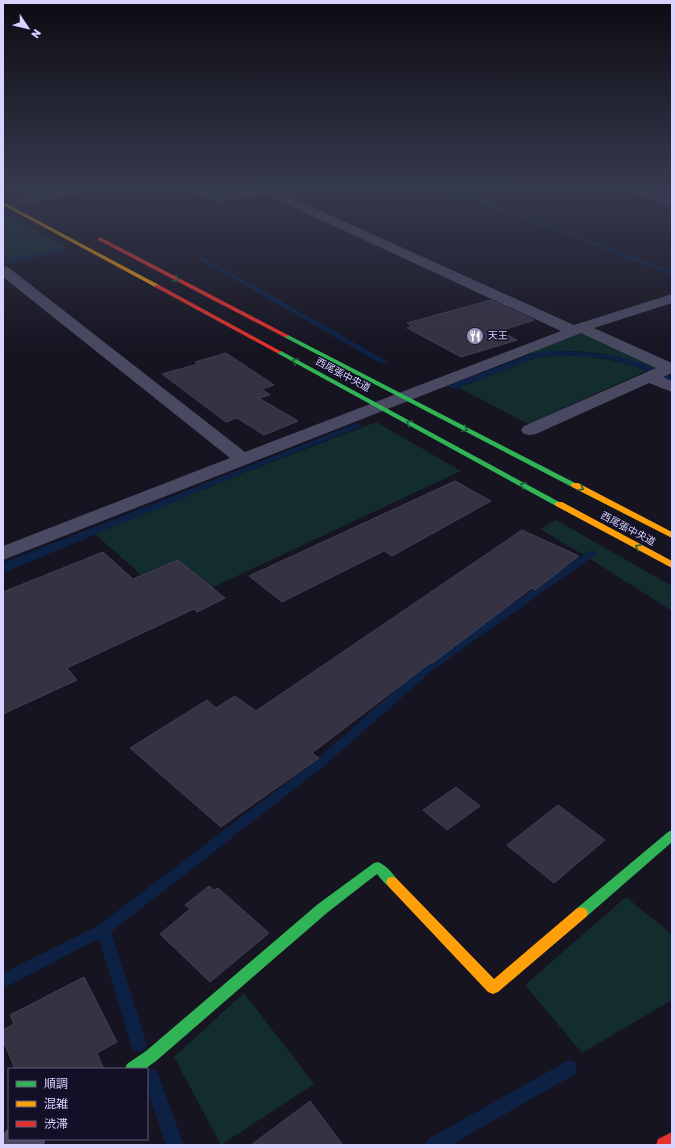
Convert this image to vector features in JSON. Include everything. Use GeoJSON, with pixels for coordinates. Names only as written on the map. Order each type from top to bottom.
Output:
{"type":"FeatureCollection","features":[{"type":"Feature","properties":{"kind":"main road","name":"西尾張中央道"},"geometry":{"type":"LineString","coordinates":[[75,243],[672,565]]}},
{"type":"Feature","properties":{"kind":"main road","name":"西尾張中央道"},"geometry":{"type":"LineString","coordinates":[[108,243],[403,397],[672,535]]}},
{"type":"Feature","properties":{"kind":"main road"},"geometry":{"type":"LineString","coordinates":[[133,1068],[151,1056],[323,908],[378,867],[493,988],[672,835]]}},
{"type":"Feature","properties":{"kind":"main road"},"geometry":{"type":"LineString","coordinates":[[664,1145],[672,1140]]}},
{"type":"Feature","properties":{"kind":"street"},"geometry":{"type":"LineString","coordinates":[[382,243],[578,330],[669,368],[530,430]]}},
{"type":"Feature","properties":{"kind":"street"},"geometry":{"type":"LineString","coordinates":[[3,270],[243,459]]}},
{"type":"Feature","properties":{"kind":"street"},"geometry":{"type":"LineString","coordinates":[[3,554],[243,459],[578,330],[672,298]]}},
{"type":"Feature","properties":{"kind":"street"},"geometry":{"type":"LineString","coordinates":[[656,374],[672,387]]}},
{"type":"Feature","properties":{"kind":"green space"},"geometry":{"type":"Polygon","coordinates":[[[4,243],[57,243],[67,248],[4,262],[4,243]]]}},
{"type":"Feature","properties":{"kind":"green space"},"geometry":{"type":"Polygon","coordinates":[[[577,334],[586,334],[657,366],[653,369],[639,363],[609,355],[577,351],[531,354],[529,352],[577,334]]]}},
{"type":"Feature","properties":{"kind":"green space"},"geometry":{"type":"Polygon","coordinates":[[[565,355],[616,361],[646,371],[528,424],[459,388],[535,358],[565,355]]]}},
{"type":"Feature","properties":{"kind":"green space"},"geometry":{"type":"Polygon","coordinates":[[[376,422],[461,471],[175,605],[95,534],[246,472],[376,422]]]}},
{"type":"Feature","properties":{"kind":"green space"},"geometry":{"type":"Polygon","coordinates":[[[556,520],[672,586],[672,611],[540,529],[556,520]]]}},
{"type":"Feature","properties":{"kind":"green space"},"geometry":{"type":"Polygon","coordinates":[[[626,897],[672,934],[672,1000],[582,1053],[525,985],[626,897]]]}},
{"type":"Feature","properties":{"kind":"green space"},"geometry":{"type":"Polygon","coordinates":[[[244,993],[314,1084],[221,1145],[174,1057],[244,993]]]}},
{"type":"Feature","properties":{"kind":"water"},"geometry":{"type":"Polygon","coordinates":[[[546,351],[596,353],[632,360],[672,377],[672,383],[635,366],[622,362],[604,358],[564,355],[535,358],[456,389],[447,386],[531,354],[546,351]]]}},
{"type":"Feature","properties":{"kind":"water"},"geometry":{"type":"Polygon","coordinates":[[[357,423],[363,426],[246,472],[3,573],[3,563],[357,423]]]}},
{"type":"Feature","properties":{"kind":"building"},"geometry":{"type":"Polygon","coordinates":[[[491,300],[534,320],[500,331],[517,340],[461,357],[407,328],[412,326],[407,323],[491,300]]]}},
{"type":"Feature","properties":{"kind":"building"},"geometry":{"type":"Polygon","coordinates":[[[226,353],[274,385],[262,389],[270,395],[259,398],[298,421],[264,435],[237,418],[226,422],[162,374],[198,364],[195,362],[226,353]]]}},
{"type":"Feature","properties":{"kind":"building"},"geometry":{"type":"Polygon","coordinates":[[[455,481],[491,501],[392,556],[384,551],[282,602],[249,576],[455,481]]]}},
{"type":"Feature","properties":{"kind":"building"},"geometry":{"type":"Polygon","coordinates":[[[522,530],[579,556],[535,590],[532,588],[431,664],[430,663],[312,753],[319,758],[221,827],[130,748],[207,700],[216,708],[235,696],[256,711],[522,530]]]}},
{"type":"Feature","properties":{"kind":"building"},"geometry":{"type":"Polygon","coordinates":[[[103,552],[133,579],[178,560],[225,598],[197,612],[194,609],[67,668],[77,680],[3,714],[3,592],[103,552]]]}},
{"type":"Feature","properties":{"kind":"building"},"geometry":{"type":"Polygon","coordinates":[[[456,787],[480,806],[447,830],[423,810],[456,787]]]}},
{"type":"Feature","properties":{"kind":"building"},"geometry":{"type":"Polygon","coordinates":[[[558,805],[605,840],[554,883],[507,845],[558,805]]]}},
{"type":"Feature","properties":{"kind":"building"},"geometry":{"type":"Polygon","coordinates":[[[209,886],[214,890],[218,888],[269,933],[210,982],[160,934],[190,909],[185,905],[209,886]]]}},
{"type":"Feature","properties":{"kind":"building"},"geometry":{"type":"Polygon","coordinates":[[[84,977],[117,1042],[97,1053],[104,1068],[15,1068],[3,1040],[3,1030],[14,1024],[10,1015],[84,977]]]}},
{"type":"Feature","properties":{"kind":"building"},"geometry":{"type":"Polygon","coordinates":[[[310,1101],[343,1145],[251,1145],[310,1101]]]}},
{"type":"Feature","properties":{"kind":"waterway"},"geometry":{"type":"LineString","coordinates":[[590,243],[672,273]]}},
{"type":"Feature","properties":{"kind":"waterway"},"geometry":{"type":"LineString","coordinates":[[3,258],[6,262],[62,250]]}},
{"type":"Feature","properties":{"kind":"waterway"},"geometry":{"type":"LineString","coordinates":[[201,258],[383,361]]}},
{"type":"Feature","properties":{"kind":"waterway"},"geometry":{"type":"LineString","coordinates":[[103,930],[320,763],[429,667],[592,553]]}},
{"type":"Feature","properties":{"kind":"waterway"},"geometry":{"type":"LineString","coordinates":[[3,981],[103,930]]}},
{"type":"Feature","properties":{"kind":"waterway"},"geometry":{"type":"LineString","coordinates":[[103,930],[139,1044]]}},
{"type":"Feature","properties":{"kind":"waterway"},"geometry":{"type":"LineString","coordinates":[[434,1145],[569,1068]]}},
{"type":"Feature","properties":{"kind":"waterway"},"geometry":{"type":"LineString","coordinates":[[151,1077],[175,1145]]}},
{"type":"Feature","properties":{"kind":"traffic: fast"},"geometry":{"type":"LineString","coordinates":[[286,336],[575,485]]}},
{"type":"Feature","properties":{"kind":"traffic: fast"},"geometry":{"type":"LineString","coordinates":[[279,352],[559,504]]}},
{"type":"Feature","properties":{"kind":"traffic: fast"},"geometry":{"type":"LineString","coordinates":[[581,913],[672,835]]}},
{"type":"Feature","properties":{"kind":"traffic: fast"},"geometry":{"type":"LineString","coordinates":[[133,1068],[151,1056],[323,908],[378,867],[392,882]]}},
{"type":"Feature","properties":{"kind":"traffic: slow"},"geometry":{"type":"LineString","coordinates":[[76,243],[157,286]]}},
{"type":"Feature","properties":{"kind":"traffic: slow"},"geometry":{"type":"LineString","coordinates":[[575,485],[672,535]]}},
{"type":"Feature","properties":{"kind":"traffic: slow"},"geometry":{"type":"LineString","coordinates":[[559,504],[672,565]]}},
{"type":"Feature","properties":{"kind":"traffic: slow"},"geometry":{"type":"LineString","coordinates":[[392,882],[493,988],[581,913]]}},
{"type":"Feature","properties":{"kind":"traffic: jam"},"geometry":{"type":"LineString","coordinates":[[107,243],[286,336]]}},
{"type":"Feature","properties":{"kind":"traffic: jam"},"geometry":{"type":"LineString","coordinates":[[157,286],[279,352]]}},
{"type":"Feature","properties":{"kind":"traffic: jam"},"geometry":{"type":"LineString","coordinates":[[664,1145],[672,1140]]}},
{"type":"Feature","properties":{"kind":"place","name":"天王"},"geometry":{"type":"Point","coordinates":[475,336]}}]}
